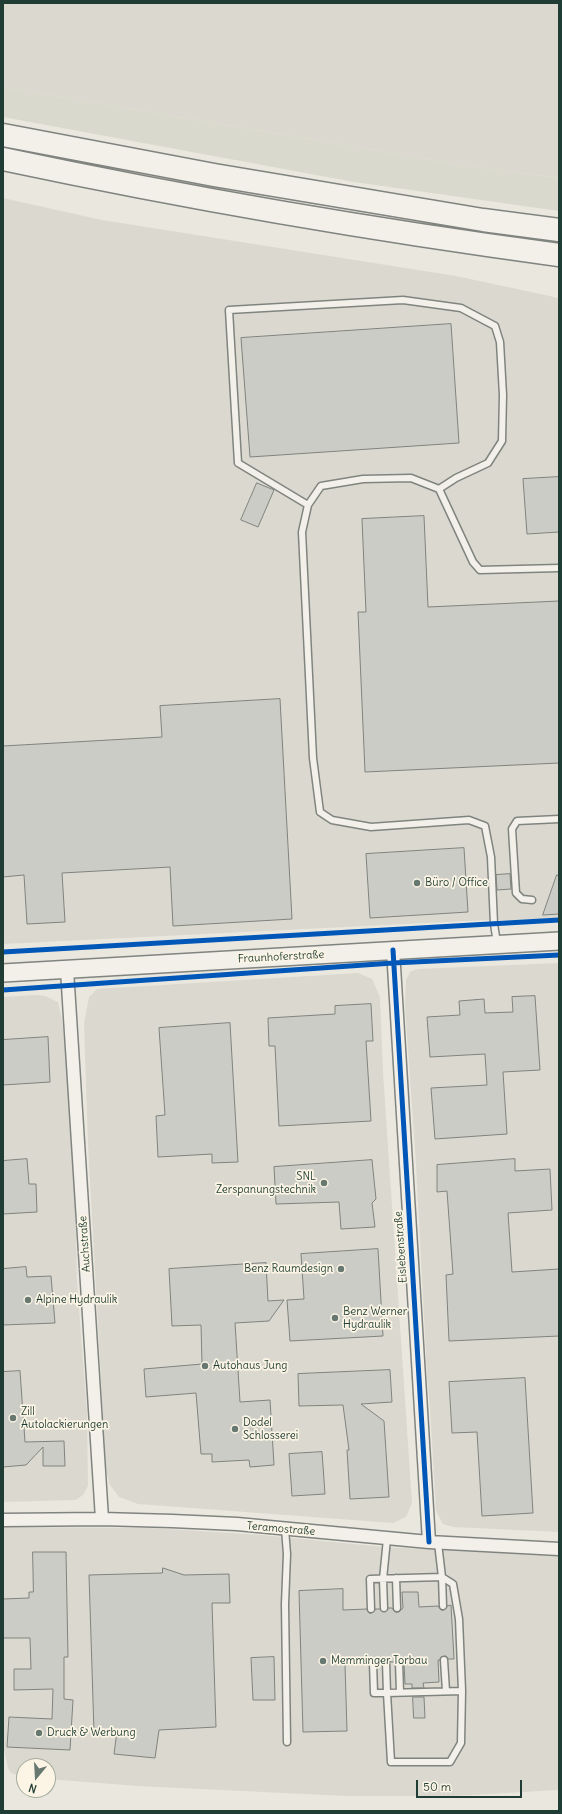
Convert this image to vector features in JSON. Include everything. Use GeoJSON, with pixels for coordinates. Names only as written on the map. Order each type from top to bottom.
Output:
{"type":"FeatureCollection","features":[{"type":"Feature","properties":{"kind":"highway"},"geometry":{"type":"LineString","coordinates":[[3,135],[214,175],[476,219],[559,230]]}},
{"type":"Feature","properties":{"kind":"highway"},"geometry":{"type":"LineString","coordinates":[[3,159],[319,219],[559,255]]}},
{"type":"Feature","properties":{"kind":"street","name":"Fraunhoferstraße"},"geometry":{"type":"LineString","coordinates":[[3,973],[559,941]]}},
{"type":"Feature","properties":{"kind":"street","name":"Eislebenstraße"},"geometry":{"type":"LineString","coordinates":[[392,950],[434,1543]]}},
{"type":"Feature","properties":{"kind":"street","name":"Auchstraße"},"geometry":{"type":"LineString","coordinates":[[67,970],[102,1519]]}},
{"type":"Feature","properties":{"kind":"street","name":"Teramostraße"},"geometry":{"type":"LineString","coordinates":[[3,1520],[102,1519],[172,1521],[285,1529],[434,1543],[559,1548]]}},
{"type":"Feature","properties":{"kind":"lane"},"geometry":{"type":"LineString","coordinates":[[308,505],[238,462],[229,310],[403,300],[461,308],[495,326],[500,342],[503,395],[502,441],[488,463],[456,478],[439,489]]}},
{"type":"Feature","properties":{"kind":"lane"},"geometry":{"type":"LineString","coordinates":[[497,944],[494,924],[491,856],[485,826],[469,820],[371,827],[332,820],[320,812],[313,758],[302,532],[308,505],[321,486],[363,479],[411,478],[439,489],[473,562],[480,570],[559,568]]}},
{"type":"Feature","properties":{"kind":"lane"},"geometry":{"type":"LineString","coordinates":[[532,900],[522,899],[516,893],[512,829],[517,821],[559,819]]}},
{"type":"Feature","properties":{"kind":"lane"},"geometry":{"type":"LineString","coordinates":[[285,1529],[287,1554],[287,1742]]}},
{"type":"Feature","properties":{"kind":"lane"},"geometry":{"type":"LineString","coordinates":[[384,1608],[383,1579],[387,1538]]}},
{"type":"Feature","properties":{"kind":"lane"},"geometry":{"type":"LineString","coordinates":[[434,1543],[442,1577],[443,1606]]}},
{"type":"Feature","properties":{"kind":"lane"},"geometry":{"type":"LineString","coordinates":[[371,1609],[370,1579],[442,1577],[453,1584],[459,1619],[462,1691],[461,1743],[450,1762],[391,1762],[386,1662]]}},
{"type":"Feature","properties":{"kind":"lane"},"geometry":{"type":"LineString","coordinates":[[396,1578],[397,1608]]}},
{"type":"Feature","properties":{"kind":"lane"},"geometry":{"type":"LineString","coordinates":[[444,1660],[446,1691]]}},
{"type":"Feature","properties":{"kind":"lane"},"geometry":{"type":"LineString","coordinates":[[399,1662],[400,1692]]}},
{"type":"Feature","properties":{"kind":"lane"},"geometry":{"type":"LineString","coordinates":[[373,1663],[374,1693],[462,1691]]}},
{"type":"Feature","properties":{"kind":"shaded area"},"geometry":{"type":"Polygon","coordinates":[[[3,3],[559,3],[559,178],[468,166],[3,87],[3,3]]]}},
{"type":"Feature","properties":{"kind":"shaded area"},"geometry":{"type":"Polygon","coordinates":[[[3,87],[468,166],[559,178],[559,211],[354,182],[3,117],[3,87]]]}},
{"type":"Feature","properties":{"kind":"shaded area"},"geometry":{"type":"Polygon","coordinates":[[[3,198],[102,220],[456,276],[559,298],[559,918],[487,920],[3,944],[3,198]]]}},
{"type":"Feature","properties":{"kind":"shaded area"},"geometry":{"type":"Polygon","coordinates":[[[559,963],[559,1532],[453,1527],[443,1524],[436,1511],[416,1164],[405,1007],[406,980],[410,972],[417,969],[559,963]]]}},
{"type":"Feature","properties":{"kind":"shaded area"},"geometry":{"type":"Polygon","coordinates":[[[358,973],[372,979],[380,997],[383,1072],[412,1503],[406,1517],[393,1523],[138,1504],[119,1497],[110,1485],[106,1471],[88,1145],[84,1024],[89,997],[97,989],[358,973]]]}},
{"type":"Feature","properties":{"kind":"shaded area"},"geometry":{"type":"Polygon","coordinates":[[[36,995],[45,996],[58,1002],[62,1019],[67,1067],[75,1201],[77,1281],[87,1413],[88,1486],[83,1495],[76,1500],[3,1502],[3,997],[36,995]]]}},
{"type":"Feature","properties":{"kind":"shaded area"},"geometry":{"type":"Polygon","coordinates":[[[3,1527],[152,1528],[262,1535],[385,1547],[559,1556],[559,1790],[454,1796],[347,1796],[137,1786],[56,1780],[56,1758],[16,1758],[16,1775],[11,1773],[8,1768],[3,1745],[3,1527]]]}},
{"type":"Feature","properties":{"kind":"building"},"geometry":{"type":"Polygon","coordinates":[[[451,324],[459,443],[250,457],[241,338],[451,324]]]}},
{"type":"Feature","properties":{"kind":"building"},"geometry":{"type":"Polygon","coordinates":[[[559,477],[559,532],[527,534],[523,479],[559,477]]]}},
{"type":"Feature","properties":{"kind":"building"},"geometry":{"type":"Polygon","coordinates":[[[257,483],[274,490],[258,527],[241,520],[257,483]]]}},
{"type":"Feature","properties":{"kind":"building"},"geometry":{"type":"Polygon","coordinates":[[[424,516],[428,607],[559,601],[559,763],[365,772],[358,612],[366,612],[362,519],[424,516]]]}},
{"type":"Feature","properties":{"kind":"building"},"geometry":{"type":"Polygon","coordinates":[[[280,699],[292,919],[173,926],[170,867],[62,873],[65,922],[27,924],[24,875],[3,877],[3,746],[162,737],[160,706],[280,699]]]}},
{"type":"Feature","properties":{"kind":"building","name":"Büro / Office"},"geometry":{"type":"Polygon","coordinates":[[[464,848],[468,912],[370,918],[366,854],[464,848]]]}},
{"type":"Feature","properties":{"kind":"building"},"geometry":{"type":"Polygon","coordinates":[[[510,874],[511,889],[497,890],[496,875],[510,874]]]}},
{"type":"Feature","properties":{"kind":"building"},"geometry":{"type":"Polygon","coordinates":[[[557,875],[559,876],[559,914],[543,915],[557,875]]]}},
{"type":"Feature","properties":{"kind":"building"},"geometry":{"type":"Polygon","coordinates":[[[535,996],[540,1070],[503,1072],[507,1134],[435,1139],[431,1088],[487,1085],[485,1054],[430,1057],[427,1017],[460,1015],[459,1001],[484,999],[485,1013],[513,1012],[512,997],[535,996]]]}},
{"type":"Feature","properties":{"kind":"building"},"geometry":{"type":"Polygon","coordinates":[[[371,1004],[373,1041],[366,1041],[371,1121],[279,1126],[275,1046],[269,1046],[268,1018],[335,1014],[335,1006],[371,1004]]]}},
{"type":"Feature","properties":{"kind":"building"},"geometry":{"type":"Polygon","coordinates":[[[230,1023],[238,1162],[212,1163],[212,1154],[158,1157],[156,1116],[165,1115],[159,1028],[230,1023]]]}},
{"type":"Feature","properties":{"kind":"building"},"geometry":{"type":"Polygon","coordinates":[[[48,1037],[50,1082],[3,1085],[3,1040],[48,1037]]]}},
{"type":"Feature","properties":{"kind":"building"},"geometry":{"type":"Polygon","coordinates":[[[27,1159],[29,1184],[36,1184],[37,1212],[3,1214],[3,1161],[27,1159]]]}},
{"type":"Feature","properties":{"kind":"building"},"geometry":{"type":"Polygon","coordinates":[[[515,1159],[515,1171],[550,1169],[552,1210],[508,1213],[512,1272],[559,1269],[559,1336],[449,1341],[446,1275],[453,1274],[447,1191],[437,1192],[437,1165],[515,1159]]]}},
{"type":"Feature","properties":{"kind":"building","name":"SNL Zerspanungstechnik"},"geometry":{"type":"Polygon","coordinates":[[[372,1160],[376,1199],[372,1203],[375,1227],[341,1229],[339,1202],[276,1204],[274,1167],[372,1160]]]}},
{"type":"Feature","properties":{"kind":"building"},"geometry":{"type":"Polygon","coordinates":[[[378,1249],[383,1336],[290,1341],[287,1300],[304,1299],[301,1254],[378,1249]]]}},
{"type":"Feature","properties":{"kind":"building"},"geometry":{"type":"Polygon","coordinates":[[[266,1263],[268,1301],[284,1300],[269,1321],[235,1323],[240,1402],[270,1400],[274,1465],[250,1467],[249,1460],[212,1462],[212,1454],[201,1454],[196,1393],[146,1397],[144,1369],[202,1364],[201,1325],[172,1326],[169,1269],[266,1263]]]}},
{"type":"Feature","properties":{"kind":"building","name":"Alpine Hydraulik"},"geometry":{"type":"Polygon","coordinates":[[[26,1267],[27,1277],[51,1276],[55,1323],[3,1325],[3,1269],[26,1267]]]}},
{"type":"Feature","properties":{"kind":"building"},"geometry":{"type":"Polygon","coordinates":[[[390,1370],[392,1402],[361,1404],[384,1421],[389,1497],[350,1499],[347,1450],[349,1450],[343,1405],[299,1406],[298,1374],[390,1370]]]}},
{"type":"Feature","properties":{"kind":"building","name":"Zill Autolackierungen"},"geometry":{"type":"Polygon","coordinates":[[[20,1371],[25,1442],[64,1441],[65,1466],[43,1466],[43,1447],[26,1465],[3,1467],[3,1372],[20,1371]]]}},
{"type":"Feature","properties":{"kind":"building"},"geometry":{"type":"Polygon","coordinates":[[[525,1378],[533,1513],[482,1516],[477,1432],[452,1433],[449,1382],[525,1378]]]}},
{"type":"Feature","properties":{"kind":"building"},"geometry":{"type":"Polygon","coordinates":[[[322,1452],[325,1494],[292,1496],[289,1454],[322,1452]]]}},
{"type":"Feature","properties":{"kind":"building"},"geometry":{"type":"Polygon","coordinates":[[[33,1552],[66,1552],[68,1657],[64,1657],[64,1699],[73,1700],[70,1750],[7,1747],[9,1717],[52,1719],[53,1689],[14,1690],[14,1669],[31,1669],[30,1638],[3,1638],[3,1599],[29,1598],[29,1592],[33,1592],[33,1552]]]}},
{"type":"Feature","properties":{"kind":"building"},"geometry":{"type":"Polygon","coordinates":[[[163,1568],[184,1575],[229,1574],[230,1603],[212,1603],[216,1727],[159,1730],[155,1758],[114,1754],[117,1731],[94,1732],[89,1575],[162,1573],[163,1568]]]}},
{"type":"Feature","properties":{"kind":"building"},"geometry":{"type":"Polygon","coordinates":[[[343,1589],[343,1610],[367,1609],[369,1613],[372,1613],[375,1609],[380,1609],[385,1612],[388,1608],[392,1608],[395,1612],[399,1612],[403,1608],[402,1592],[418,1592],[419,1607],[438,1606],[441,1610],[444,1610],[447,1606],[451,1605],[454,1659],[448,1659],[446,1656],[441,1657],[440,1660],[438,1660],[439,1682],[423,1683],[424,1688],[412,1688],[412,1684],[405,1684],[404,1662],[401,1658],[396,1658],[395,1662],[391,1662],[388,1658],[385,1658],[382,1662],[377,1663],[375,1659],[372,1659],[368,1663],[345,1665],[347,1731],[303,1732],[299,1591],[343,1589]]]}},
{"type":"Feature","properties":{"kind":"building"},"geometry":{"type":"Polygon","coordinates":[[[274,1657],[275,1700],[253,1700],[251,1658],[274,1657]]]}},
{"type":"Feature","properties":{"kind":"building"},"geometry":{"type":"Polygon","coordinates":[[[413,1697],[424,1697],[425,1718],[414,1718],[413,1697]]]}},
{"type":"Feature","properties":{"kind":"cycle path"},"geometry":{"type":"LineString","coordinates":[[3,952],[559,920]]}},
{"type":"Feature","properties":{"kind":"cycle path"},"geometry":{"type":"LineString","coordinates":[[393,950],[429,1542]]}},
{"type":"Feature","properties":{"kind":"cycle path"},"geometry":{"type":"LineString","coordinates":[[3,990],[393,963],[559,955]]}},
{"type":"Feature","properties":{"kind":"place","name":"Büro / Office"},"geometry":{"type":"Point","coordinates":[417,883]}},
{"type":"Feature","properties":{"kind":"place","name":"SNL Zerspanungstechnik"},"geometry":{"type":"Point","coordinates":[324,1183]}},
{"type":"Feature","properties":{"kind":"place","name":"Benz Raumdesign"},"geometry":{"type":"Point","coordinates":[341,1269]}},
{"type":"Feature","properties":{"kind":"place","name":"Alpine Hydraulik"},"geometry":{"type":"Point","coordinates":[28,1300]}},
{"type":"Feature","properties":{"kind":"place","name":"Benz Werner Hydraulik"},"geometry":{"type":"Point","coordinates":[335,1318]}},
{"type":"Feature","properties":{"kind":"place","name":"Autohaus Jung"},"geometry":{"type":"Point","coordinates":[205,1366]}},
{"type":"Feature","properties":{"kind":"place","name":"Zill Autolackierungen"},"geometry":{"type":"Point","coordinates":[13,1418]}},
{"type":"Feature","properties":{"kind":"place","name":"Dodel Schlosserei"},"geometry":{"type":"Point","coordinates":[235,1429]}},
{"type":"Feature","properties":{"kind":"place","name":"Memminger Torbau"},"geometry":{"type":"Point","coordinates":[323,1661]}},
{"type":"Feature","properties":{"kind":"place","name":"Druck & Werbung"},"geometry":{"type":"Point","coordinates":[39,1733]}}]}
